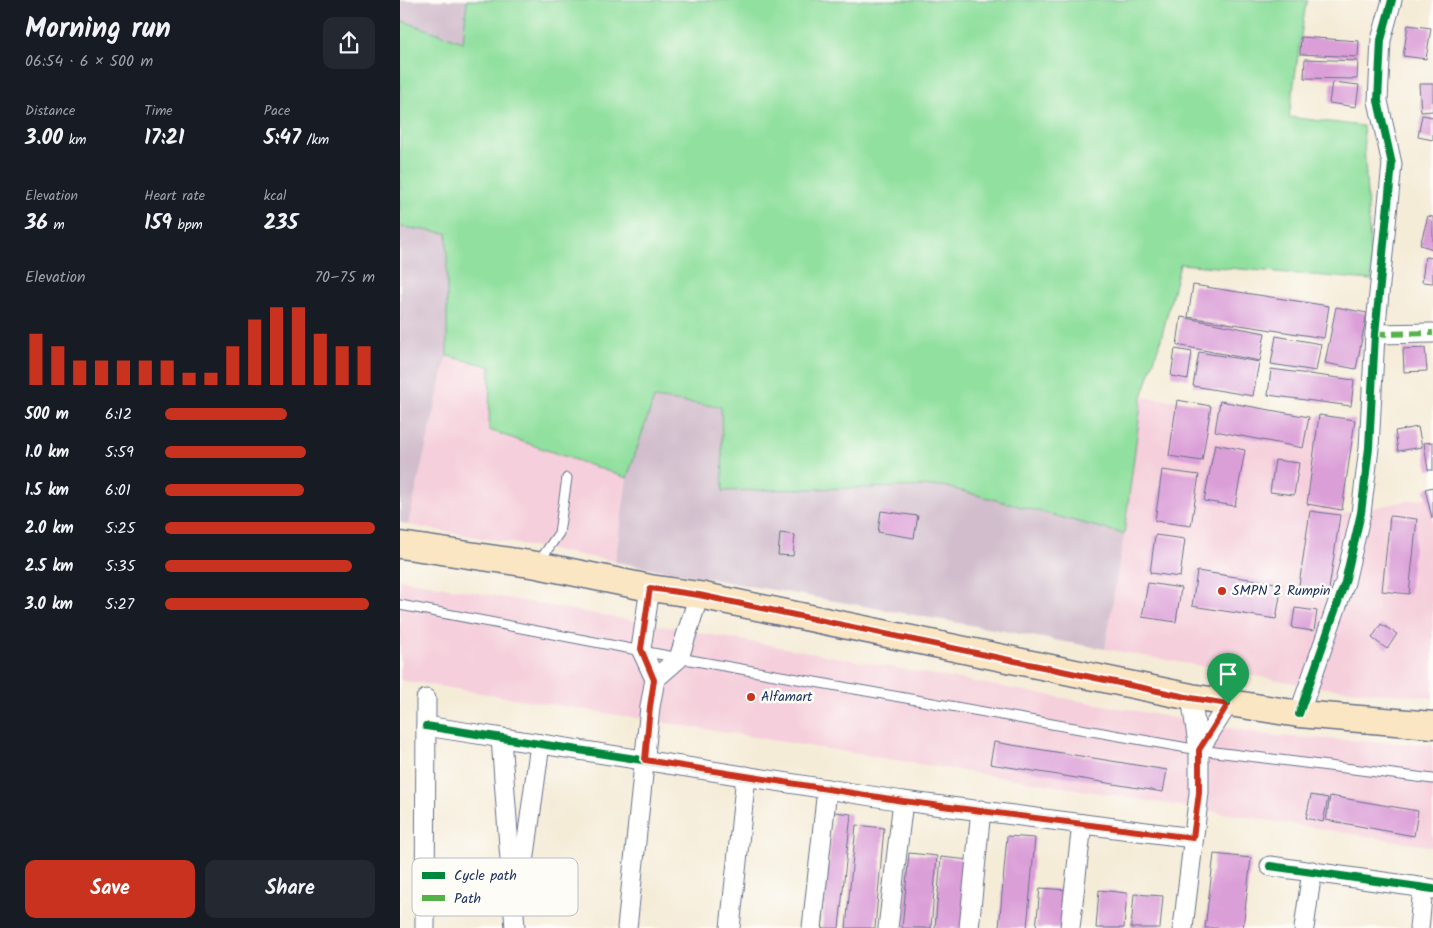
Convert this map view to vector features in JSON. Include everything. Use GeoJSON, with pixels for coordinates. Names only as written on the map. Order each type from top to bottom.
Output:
{"type":"FeatureCollection","features":[{"type":"Feature","properties":{"kind":"main road"},"geometry":{"type":"LineString","coordinates":[[400,544],[537,565],[650,588],[699,595],[1191,698],[1299,714],[1433,725]]}},
{"type":"Feature","properties":{"kind":"street"},"geometry":{"type":"LineString","coordinates":[[1299,714],[1345,582],[1361,513],[1369,448],[1375,334],[1392,164],[1378,101],[1381,40],[1392,0]]}},
{"type":"Feature","properties":{"kind":"street"},"geometry":{"type":"LineString","coordinates":[[1375,334],[1433,333]]}},
{"type":"Feature","properties":{"kind":"street"},"geometry":{"type":"LineString","coordinates":[[627,928],[654,680],[641,649],[650,588]]}},
{"type":"Feature","properties":{"kind":"street"},"geometry":{"type":"LineString","coordinates":[[654,680],[679,658],[699,595]]}},
{"type":"Feature","properties":{"kind":"street"},"geometry":{"type":"LineString","coordinates":[[1182,928],[1199,793],[1199,750],[1191,698]]}},
{"type":"Feature","properties":{"kind":"street"},"geometry":{"type":"LineString","coordinates":[[425,858],[426,699]]}},
{"type":"Feature","properties":{"kind":"street"},"geometry":{"type":"LineString","coordinates":[[1199,750],[1228,704]]}},
{"type":"Feature","properties":{"kind":"street"},"geometry":{"type":"LineString","coordinates":[[426,726],[903,801],[1193,838]]}},
{"type":"Feature","properties":{"kind":"street"},"geometry":{"type":"LineString","coordinates":[[501,738],[510,858]]}},
{"type":"Feature","properties":{"kind":"street"},"geometry":{"type":"LineString","coordinates":[[525,858],[540,744]]}},
{"type":"Feature","properties":{"kind":"street"},"geometry":{"type":"LineString","coordinates":[[730,928],[746,776]]}},
{"type":"Feature","properties":{"kind":"street"},"geometry":{"type":"LineString","coordinates":[[812,928],[827,789]]}},
{"type":"Feature","properties":{"kind":"street"},"geometry":{"type":"LineString","coordinates":[[888,928],[903,801]]}},
{"type":"Feature","properties":{"kind":"street"},"geometry":{"type":"LineString","coordinates":[[969,928],[981,810]]}},
{"type":"Feature","properties":{"kind":"street"},"geometry":{"type":"LineString","coordinates":[[1070,928],[1082,824]]}},
{"type":"Feature","properties":{"kind":"street"},"geometry":{"type":"LineString","coordinates":[[1270,866],[1428,888],[1419,928]]}},
{"type":"Feature","properties":{"kind":"street"},"geometry":{"type":"LineString","coordinates":[[1304,928],[1312,871]]}},
{"type":"Feature","properties":{"kind":"lane"},"geometry":{"type":"LineString","coordinates":[[537,565],[559,533],[567,478]]}},
{"type":"Feature","properties":{"kind":"lane"},"geometry":{"type":"LineString","coordinates":[[400,605],[641,649],[679,658],[1199,750],[1433,779]]}},
{"type":"Feature","properties":{"kind":"shaded area"},"geometry":{"type":"Polygon","coordinates":[[[400,0],[467,0],[463,42],[400,20],[400,0]]]}},
{"type":"Feature","properties":{"kind":"shaded area"},"geometry":{"type":"Polygon","coordinates":[[[400,227],[447,233],[447,356],[408,525],[400,522],[400,227]]]}},
{"type":"Feature","properties":{"kind":"shaded area"},"geometry":{"type":"Polygon","coordinates":[[[447,356],[490,366],[489,430],[627,478],[615,561],[408,525],[447,356]]]}},
{"type":"Feature","properties":{"kind":"shaded area","name":"SMPN 2 Rumpin"},"geometry":{"type":"Polygon","coordinates":[[[1142,397],[1355,420],[1341,514],[1433,496],[1433,698],[1316,687],[1105,649],[1124,534],[1142,397]]]}},
{"type":"Feature","properties":{"kind":"shaded area"},"geometry":{"type":"Polygon","coordinates":[[[654,398],[721,407],[723,491],[943,486],[1124,534],[1105,649],[615,562],[627,478],[654,398]]]}},
{"type":"Feature","properties":{"kind":"shaded area"},"geometry":{"type":"Polygon","coordinates":[[[400,579],[1276,736],[1433,745],[1433,847],[400,680],[400,579]]]}},
{"type":"Feature","properties":{"kind":"green space"},"geometry":{"type":"Polygon","coordinates":[[[467,0],[1308,0],[1305,9],[1289,117],[1363,126],[1372,280],[1180,264],[1161,339],[1142,397],[1124,534],[943,486],[723,491],[721,407],[654,398],[627,478],[489,430],[490,366],[447,356],[447,233],[400,227],[400,20],[463,42],[467,0]]]}},
{"type":"Feature","properties":{"kind":"building"},"geometry":{"type":"Polygon","coordinates":[[[1408,25],[1431,28],[1426,59],[1403,56],[1408,25]]]}},
{"type":"Feature","properties":{"kind":"building"},"geometry":{"type":"Polygon","coordinates":[[[1301,37],[1359,41],[1358,57],[1300,54],[1301,37]]]}},
{"type":"Feature","properties":{"kind":"building"},"geometry":{"type":"Polygon","coordinates":[[[1305,59],[1358,61],[1357,79],[1304,78],[1305,59]]]}},
{"type":"Feature","properties":{"kind":"building"},"geometry":{"type":"Polygon","coordinates":[[[1332,82],[1359,85],[1356,107],[1329,103],[1332,82]]]}},
{"type":"Feature","properties":{"kind":"building"},"geometry":{"type":"Polygon","coordinates":[[[1419,84],[1433,84],[1433,111],[1421,112],[1419,84]]]}},
{"type":"Feature","properties":{"kind":"building"},"geometry":{"type":"Polygon","coordinates":[[[1422,115],[1433,117],[1433,140],[1418,137],[1422,115]]]}},
{"type":"Feature","properties":{"kind":"building"},"geometry":{"type":"Polygon","coordinates":[[[1428,216],[1433,217],[1433,249],[1420,245],[1428,216]]]}},
{"type":"Feature","properties":{"kind":"building"},"geometry":{"type":"Polygon","coordinates":[[[1425,257],[1433,258],[1433,283],[1422,282],[1425,257]]]}},
{"type":"Feature","properties":{"kind":"building"},"geometry":{"type":"Polygon","coordinates":[[[1193,285],[1329,306],[1324,338],[1188,317],[1193,285]]]}},
{"type":"Feature","properties":{"kind":"building"},"geometry":{"type":"Polygon","coordinates":[[[1336,307],[1367,313],[1356,369],[1325,363],[1336,307]]]}},
{"type":"Feature","properties":{"kind":"building"},"geometry":{"type":"Polygon","coordinates":[[[1181,317],[1265,333],[1260,361],[1177,345],[1181,317]]]}},
{"type":"Feature","properties":{"kind":"building"},"geometry":{"type":"Polygon","coordinates":[[[1276,336],[1321,344],[1316,371],[1271,364],[1276,336]]]}},
{"type":"Feature","properties":{"kind":"building"},"geometry":{"type":"Polygon","coordinates":[[[1425,348],[1427,371],[1404,372],[1403,349],[1425,348]]]}},
{"type":"Feature","properties":{"kind":"building"},"geometry":{"type":"Polygon","coordinates":[[[1175,349],[1192,352],[1188,379],[1171,376],[1175,349]]]}},
{"type":"Feature","properties":{"kind":"building"},"geometry":{"type":"Polygon","coordinates":[[[1199,352],[1259,362],[1253,396],[1193,386],[1199,352]]]}},
{"type":"Feature","properties":{"kind":"building"},"geometry":{"type":"Polygon","coordinates":[[[1271,369],[1354,380],[1351,406],[1268,395],[1271,369]]]}},
{"type":"Feature","properties":{"kind":"building"},"geometry":{"type":"Polygon","coordinates":[[[1177,400],[1211,406],[1202,461],[1169,456],[1177,400]]]}},
{"type":"Feature","properties":{"kind":"building"},"geometry":{"type":"Polygon","coordinates":[[[1220,401],[1309,417],[1303,448],[1215,431],[1220,401]]]}},
{"type":"Feature","properties":{"kind":"building"},"geometry":{"type":"Polygon","coordinates":[[[1319,415],[1355,420],[1342,510],[1307,504],[1319,415]]]}},
{"type":"Feature","properties":{"kind":"building"},"geometry":{"type":"Polygon","coordinates":[[[1418,427],[1422,447],[1398,451],[1395,431],[1418,427]]]}},
{"type":"Feature","properties":{"kind":"building"},"geometry":{"type":"Polygon","coordinates":[[[1433,442],[1433,470],[1428,470],[1424,443],[1433,442]]]}},
{"type":"Feature","properties":{"kind":"building"},"geometry":{"type":"Polygon","coordinates":[[[1215,444],[1245,450],[1235,506],[1204,501],[1215,444]]]}},
{"type":"Feature","properties":{"kind":"building"},"geometry":{"type":"Polygon","coordinates":[[[1275,460],[1299,463],[1294,495],[1270,492],[1275,460]]]}},
{"type":"Feature","properties":{"kind":"building"},"geometry":{"type":"Polygon","coordinates":[[[1162,470],[1199,475],[1191,526],[1155,521],[1162,470]]]}},
{"type":"Feature","properties":{"kind":"building"},"geometry":{"type":"Polygon","coordinates":[[[1433,487],[1433,518],[1432,518],[1425,489],[1433,487]]]}},
{"type":"Feature","properties":{"kind":"building"},"geometry":{"type":"Polygon","coordinates":[[[881,511],[918,516],[914,538],[878,532],[881,511]]]}},
{"type":"Feature","properties":{"kind":"building"},"geometry":{"type":"Polygon","coordinates":[[[1310,511],[1340,515],[1328,596],[1298,592],[1310,511]]]}},
{"type":"Feature","properties":{"kind":"building"},"geometry":{"type":"Polygon","coordinates":[[[1390,516],[1417,519],[1409,594],[1382,591],[1390,516]]]}},
{"type":"Feature","properties":{"kind":"building"},"geometry":{"type":"Polygon","coordinates":[[[780,533],[795,535],[793,556],[778,555],[780,533]]]}},
{"type":"Feature","properties":{"kind":"building"},"geometry":{"type":"Polygon","coordinates":[[[1155,535],[1185,539],[1180,577],[1150,573],[1155,535]]]}},
{"type":"Feature","properties":{"kind":"building"},"geometry":{"type":"Polygon","coordinates":[[[1197,571],[1282,584],[1276,619],[1192,606],[1197,571]]]}},
{"type":"Feature","properties":{"kind":"building"},"geometry":{"type":"Polygon","coordinates":[[[1148,583],[1181,588],[1176,622],[1142,617],[1148,583]]]}},
{"type":"Feature","properties":{"kind":"building"},"geometry":{"type":"Polygon","coordinates":[[[1295,608],[1317,611],[1314,631],[1292,628],[1295,608]]]}},
{"type":"Feature","properties":{"kind":"building"},"geometry":{"type":"Polygon","coordinates":[[[1381,624],[1397,634],[1387,649],[1372,638],[1381,624]]]}},
{"type":"Feature","properties":{"kind":"building"},"geometry":{"type":"Polygon","coordinates":[[[994,742],[1167,770],[1163,792],[990,764],[994,742]]]}},
{"type":"Feature","properties":{"kind":"building"},"geometry":{"type":"Polygon","coordinates":[[[1311,795],[1328,798],[1323,822],[1306,818],[1311,795]]]}},
{"type":"Feature","properties":{"kind":"building"},"geometry":{"type":"Polygon","coordinates":[[[1330,796],[1418,811],[1414,836],[1326,820],[1330,796]]]}},
{"type":"Feature","properties":{"kind":"building"},"geometry":{"type":"Polygon","coordinates":[[[834,812],[851,814],[839,928],[822,928],[834,812]]]}},
{"type":"Feature","properties":{"kind":"building"},"geometry":{"type":"Polygon","coordinates":[[[856,825],[884,828],[875,928],[846,928],[856,825]]]}},
{"type":"Feature","properties":{"kind":"building"},"geometry":{"type":"Polygon","coordinates":[[[1007,836],[1035,838],[1027,928],[999,928],[1007,836]]]}},
{"type":"Feature","properties":{"kind":"building"},"geometry":{"type":"Polygon","coordinates":[[[909,853],[937,856],[931,928],[902,928],[909,853]]]}},
{"type":"Feature","properties":{"kind":"building"},"geometry":{"type":"Polygon","coordinates":[[[1214,854],[1251,858],[1243,928],[1205,928],[1214,854]]]}},
{"type":"Feature","properties":{"kind":"building"},"geometry":{"type":"Polygon","coordinates":[[[941,857],[969,860],[963,928],[935,928],[941,857]]]}},
{"type":"Feature","properties":{"kind":"building"},"geometry":{"type":"Polygon","coordinates":[[[1040,888],[1068,890],[1064,928],[1036,928],[1040,888]]]}},
{"type":"Feature","properties":{"kind":"building"},"geometry":{"type":"Polygon","coordinates":[[[1099,890],[1127,893],[1124,928],[1096,928],[1099,890]]]}},
{"type":"Feature","properties":{"kind":"building"},"geometry":{"type":"Polygon","coordinates":[[[1134,894],[1163,896],[1160,928],[1131,928],[1134,894]]]}},
{"type":"Feature","properties":{"kind":"marked path"},"geometry":{"type":"LineString","coordinates":[[1375,334],[1433,333]]}},
{"type":"Feature","properties":{"kind":"cycle path"},"geometry":{"type":"LineString","coordinates":[[1299,714],[1345,582],[1361,513],[1369,448],[1375,334],[1392,164],[1378,101],[1381,40],[1392,0]]}},
{"type":"Feature","properties":{"kind":"cycle path"},"geometry":{"type":"LineString","coordinates":[[426,726],[903,801],[1193,838]]}},
{"type":"Feature","properties":{"kind":"cycle path"},"geometry":{"type":"LineString","coordinates":[[1270,866],[1433,889]]}},
{"type":"Feature","properties":{"kind":"place","name":"SMPN 2 Rumpin"},"geometry":{"type":"Point","coordinates":[1222,591]}},
{"type":"Feature","properties":{"kind":"place","name":"Alfamart"},"geometry":{"type":"Point","coordinates":[751,697]}},
{"type":"Feature","properties":{"kind":"route"},"geometry":{"type":"LineString","coordinates":[[650,588],[699,595],[1191,698],[1228,704],[1199,750],[1199,793],[1193,838],[903,801],[645,760],[654,680],[641,649],[650,588]]}}]}
